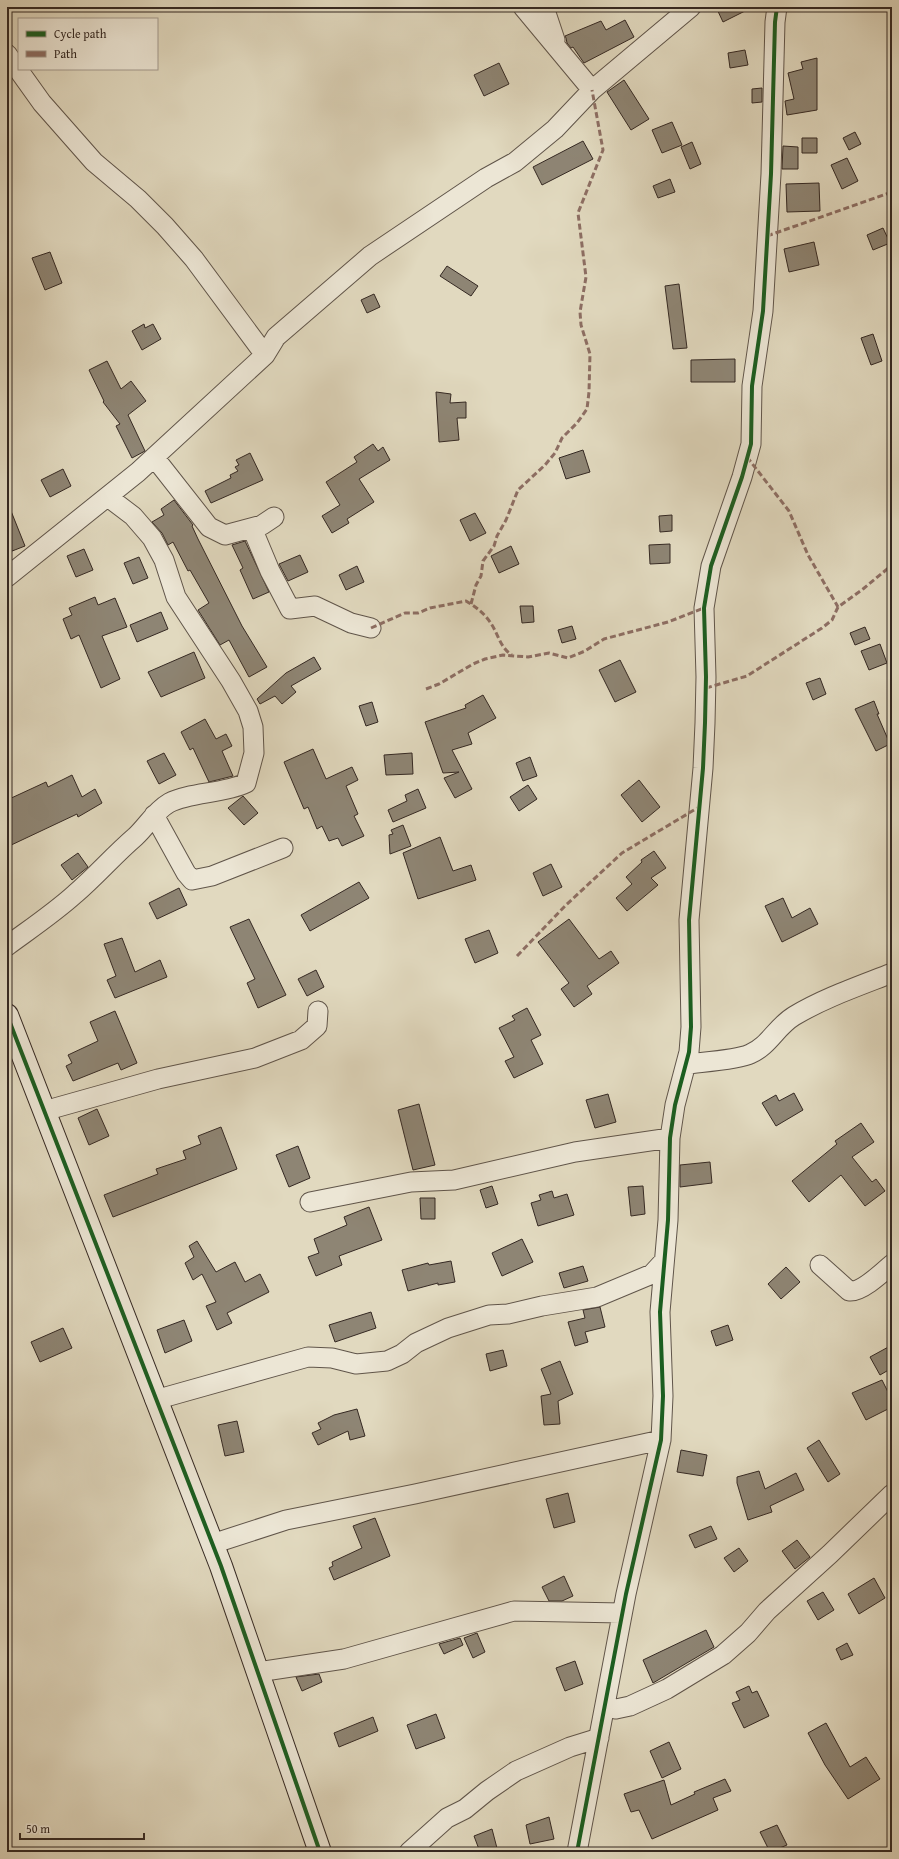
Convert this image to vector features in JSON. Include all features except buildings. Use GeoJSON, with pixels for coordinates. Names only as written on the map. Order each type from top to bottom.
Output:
{"type":"FeatureCollection","features":[{"type":"Feature","properties":{"kind":"street"},"geometry":{"type":"LineString","coordinates":[[523,7],[592,90]]}},
{"type":"Feature","properties":{"kind":"street"},"geometry":{"type":"LineString","coordinates":[[544,7],[559,51]]}},
{"type":"Feature","properties":{"kind":"street"},"geometry":{"type":"LineString","coordinates":[[7,577],[108,497],[154,457],[265,356],[276,337],[370,256],[486,178],[515,162],[555,129],[592,90],[691,7]]}},
{"type":"Feature","properties":{"kind":"street"},"geometry":{"type":"LineString","coordinates":[[577,1852],[622,1613],[661,1440],[663,1396],[660,1312],[668,1220],[670,1138],[675,1106],[687,1064],[691,1028],[689,920],[703,768],[705,723],[704,608],[711,566],[742,477],[750,444],[754,374],[763,311],[773,134],[775,22],[778,7]]}},
{"type":"Feature","properties":{"kind":"street"},"geometry":{"type":"LineString","coordinates":[[7,54],[18,69]]}},
{"type":"Feature","properties":{"kind":"street"},"geometry":{"type":"LineString","coordinates":[[18,70],[42,103],[94,162],[138,199],[190,254],[265,356]]}},
{"type":"Feature","properties":{"kind":"street"},"geometry":{"type":"LineString","coordinates":[[154,457],[209,527],[225,535],[262,525],[274,518]]}},
{"type":"Feature","properties":{"kind":"street"},"geometry":{"type":"LineString","coordinates":[[7,946],[43,920],[76,893],[109,860],[143,830],[154,815],[169,803],[179,799],[235,788],[246,783],[254,753],[253,727],[248,711],[176,597],[164,560],[152,538],[133,516],[108,497]]}},
{"type":"Feature","properties":{"kind":"street"},"geometry":{"type":"LineString","coordinates":[[252,528],[270,571],[290,608],[315,606],[351,623],[371,628]]}},
{"type":"Feature","properties":{"kind":"street"},"geometry":{"type":"LineString","coordinates":[[154,815],[186,873],[192,880],[212,876],[283,848]]}},
{"type":"Feature","properties":{"kind":"street"},"geometry":{"type":"LineString","coordinates":[[687,1064],[748,1055],[762,1048],[780,1026],[793,1017],[818,1004],[892,973]]}},
{"type":"Feature","properties":{"kind":"street"},"geometry":{"type":"LineString","coordinates":[[44,1111],[158,1079],[255,1058],[302,1040],[317,1026],[318,1011]]}},
{"type":"Feature","properties":{"kind":"street"},"geometry":{"type":"LineString","coordinates":[[7,1016],[212,1544],[320,1852]]}},
{"type":"Feature","properties":{"kind":"street"},"geometry":{"type":"LineString","coordinates":[[310,1202],[411,1182],[454,1180],[575,1152],[670,1138]]}},
{"type":"Feature","properties":{"kind":"street"},"geometry":{"type":"LineString","coordinates":[[155,1400],[308,1357],[332,1358],[356,1364],[387,1361],[402,1354],[416,1343],[448,1328],[489,1315],[508,1314],[542,1306],[596,1297],[652,1274],[664,1261]]}},
{"type":"Feature","properties":{"kind":"street"},"geometry":{"type":"LineString","coordinates":[[820,1265],[849,1291],[853,1292],[862,1288],[892,1264]]}},
{"type":"Feature","properties":{"kind":"street"},"geometry":{"type":"LineString","coordinates":[[212,1544],[286,1520],[415,1494],[661,1440]]}},
{"type":"Feature","properties":{"kind":"street"},"geometry":{"type":"LineString","coordinates":[[605,1706],[616,1709],[630,1706],[667,1689],[723,1655],[748,1633],[767,1611],[830,1554],[892,1494]]}},
{"type":"Feature","properties":{"kind":"street"},"geometry":{"type":"LineString","coordinates":[[258,1672],[344,1659],[514,1611],[622,1613]]}},
{"type":"Feature","properties":{"kind":"street"},"geometry":{"type":"LineString","coordinates":[[409,1852],[447,1818],[465,1809],[487,1791],[516,1771],[570,1747],[599,1738]]}},
{"type":"Feature","properties":{"kind":"marked path"},"geometry":{"type":"LineString","coordinates":[[471,604],[476,585],[481,576],[483,561],[494,546],[518,490],[545,465],[555,453],[562,438],[577,423],[587,409],[590,354],[581,325],[580,312],[586,277],[578,213],[603,150],[592,90]]}},
{"type":"Feature","properties":{"kind":"marked path"},"geometry":{"type":"LineString","coordinates":[[767,236],[892,192]]}},
{"type":"Feature","properties":{"kind":"marked path"},"geometry":{"type":"LineString","coordinates":[[747,457],[789,511],[808,555],[838,607]]}},
{"type":"Feature","properties":{"kind":"marked path"},"geometry":{"type":"LineString","coordinates":[[706,688],[747,676],[822,628],[832,620],[838,607],[892,565]]}},
{"type":"Feature","properties":{"kind":"marked path"},"geometry":{"type":"LineString","coordinates":[[371,628],[405,613],[418,613],[430,608],[466,601],[485,616],[493,626],[505,648],[512,655]]}},
{"type":"Feature","properties":{"kind":"marked path"},"geometry":{"type":"LineString","coordinates":[[426,689],[439,684],[473,664],[485,659],[503,655],[528,657],[549,653],[568,658],[585,651],[604,639],[668,622],[704,608]]}},
{"type":"Feature","properties":{"kind":"marked path"},"geometry":{"type":"LineString","coordinates":[[517,956],[566,905],[622,853],[699,807]]}},
{"type":"Feature","properties":{"kind":"cycle path"},"geometry":{"type":"LineString","coordinates":[[577,1852],[626,1594],[661,1440],[663,1396],[660,1312],[668,1220],[670,1138],[675,1105],[689,1052],[691,1027],[689,920],[703,768],[706,677],[704,608],[711,566],[742,477],[751,444],[752,386],[763,311],[771,174],[775,22],[777,7]]}},
{"type":"Feature","properties":{"kind":"cycle path"},"geometry":{"type":"LineString","coordinates":[[7,1015],[221,1566],[320,1852]]}}]}
